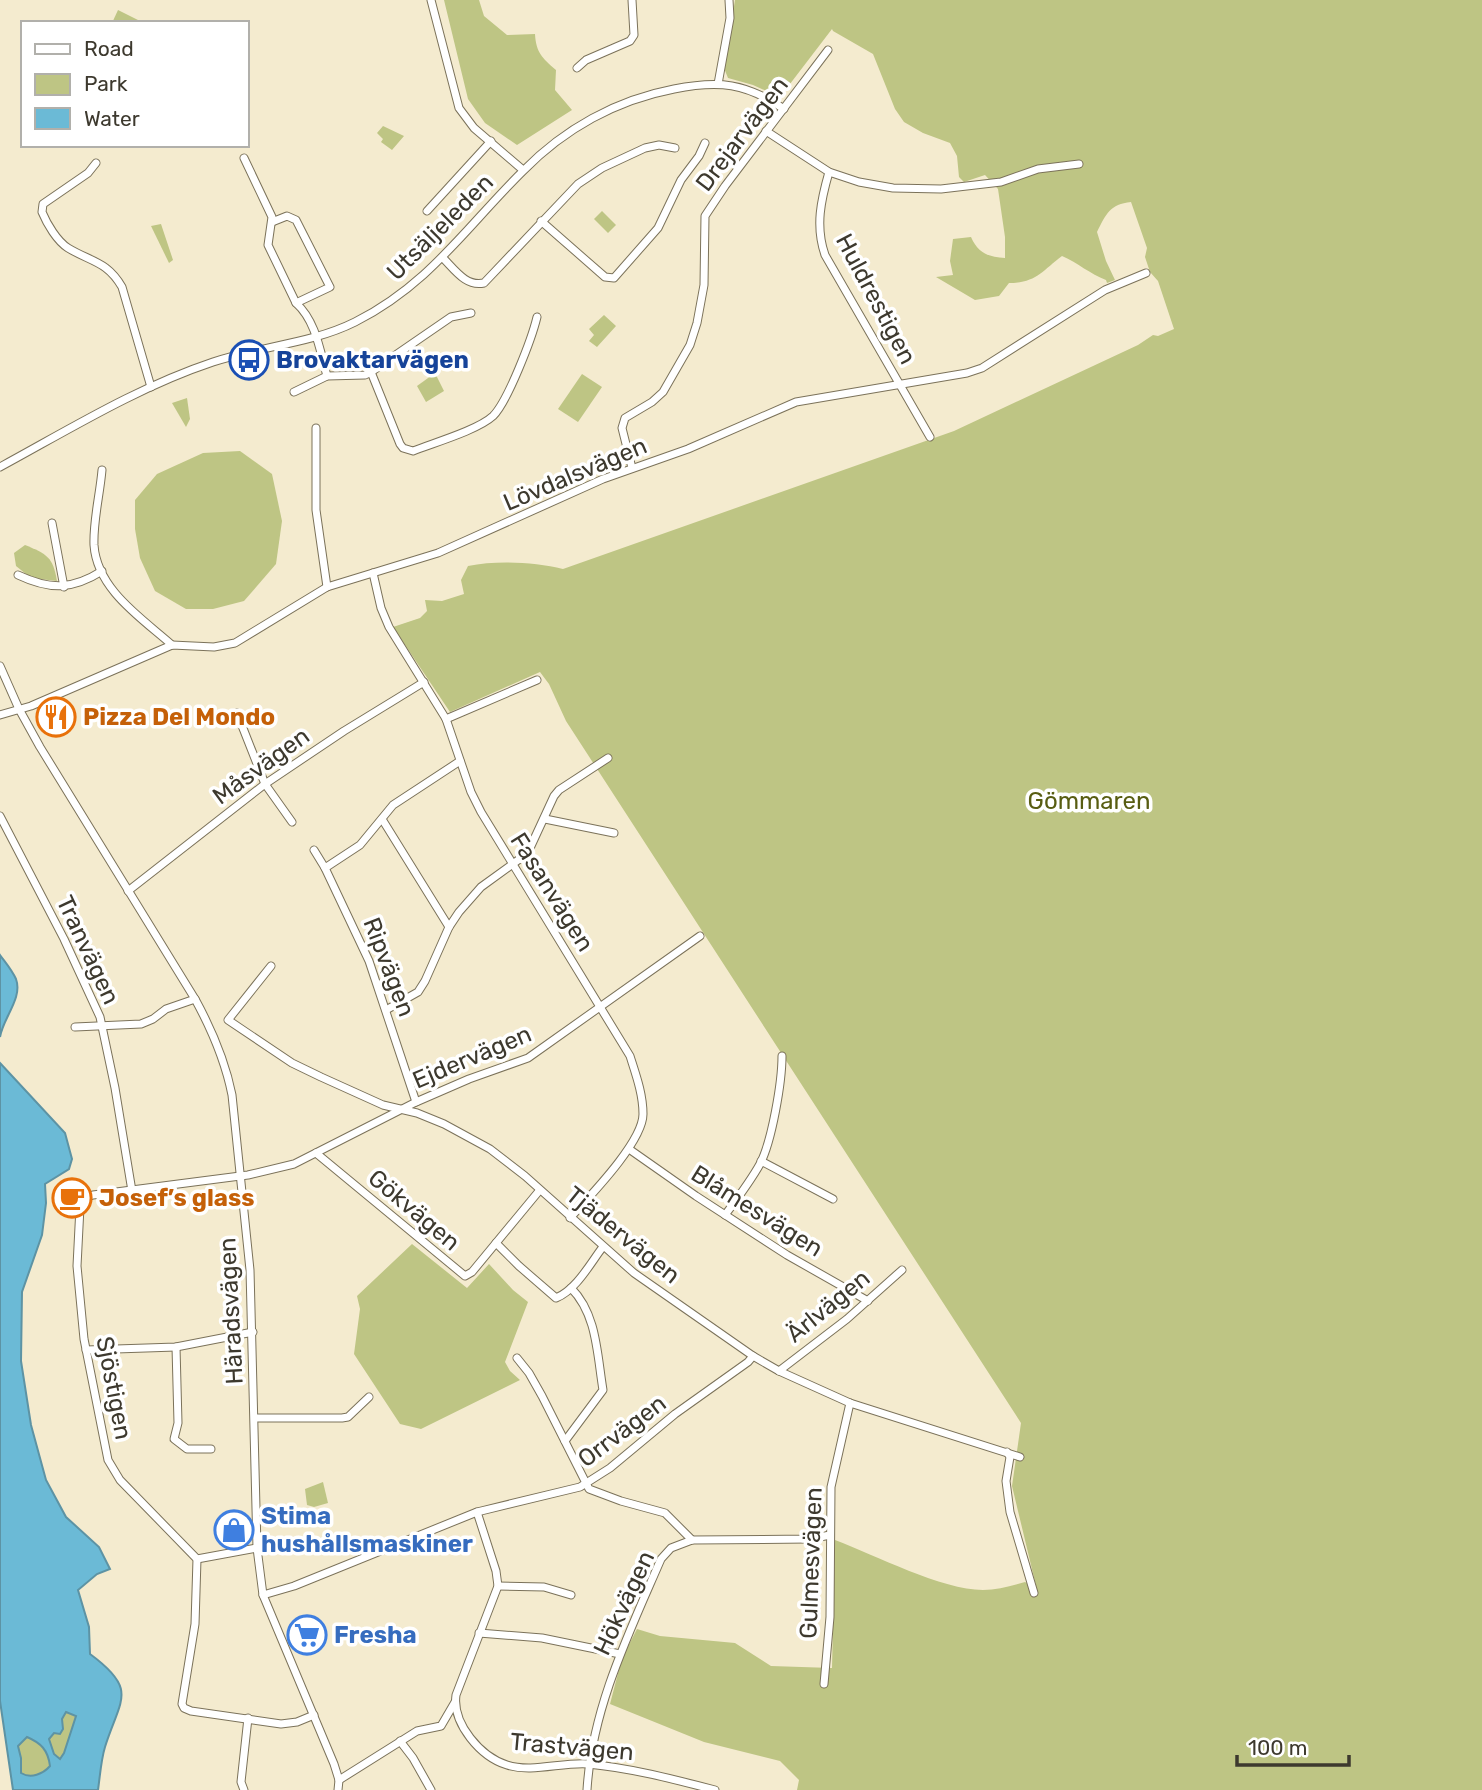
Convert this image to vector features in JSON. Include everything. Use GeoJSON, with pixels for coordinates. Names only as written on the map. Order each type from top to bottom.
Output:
{"type":"FeatureCollection","features":[{"type":"Feature","properties":{"kind":"street"},"geometry":{"type":"LineString","coordinates":[[431,0],[459,108],[474,128],[523,170]]}},
{"type":"Feature","properties":{"kind":"street"},"geometry":{"type":"LineString","coordinates":[[577,68],[586,60],[630,41],[634,35],[632,0]]}},
{"type":"Feature","properties":{"kind":"street"},"geometry":{"type":"LineString","coordinates":[[718,83],[730,18],[729,0]]}},
{"type":"Feature","properties":{"kind":"street","name":"Drejarvägen"},"geometry":{"type":"LineString","coordinates":[[632,468],[622,423],[625,418],[663,392],[690,345],[704,285],[705,216],[828,50]]}},
{"type":"Feature","properties":{"kind":"street","name":"Utsäljeleden"},"geometry":{"type":"LineString","coordinates":[[0,467],[151,387],[216,361],[317,337],[355,322],[392,302],[443,258],[523,170],[553,144],[601,113],[660,92],[718,83],[746,88],[784,109]]}},
{"type":"Feature","properties":{"kind":"street"},"geometry":{"type":"LineString","coordinates":[[766,131],[828,172],[884,187],[941,189],[1001,183],[1038,169],[1079,163]]}},
{"type":"Feature","properties":{"kind":"street"},"geometry":{"type":"LineString","coordinates":[[428,211],[491,141]]}},
{"type":"Feature","properties":{"kind":"street"},"geometry":{"type":"LineString","coordinates":[[541,221],[605,277],[614,278],[658,228],[681,180],[705,143]]}},
{"type":"Feature","properties":{"kind":"street"},"geometry":{"type":"LineString","coordinates":[[443,258],[466,280],[478,285],[484,283],[578,184],[602,168],[645,148],[659,145],[675,148]]}},
{"type":"Feature","properties":{"kind":"street"},"geometry":{"type":"LineString","coordinates":[[244,158],[272,217],[268,245],[296,303],[304,310],[317,337],[327,376]]}},
{"type":"Feature","properties":{"kind":"street"},"geometry":{"type":"LineString","coordinates":[[96,163],[88,173],[43,204],[42,212],[65,246],[102,263],[116,276],[122,287],[151,387]]}},
{"type":"Feature","properties":{"kind":"street","name":"Huldrestigen"},"geometry":{"type":"LineString","coordinates":[[828,172],[820,210],[821,244],[842,286],[930,437]]}},
{"type":"Feature","properties":{"kind":"street"},"geometry":{"type":"LineString","coordinates":[[272,222],[287,216],[296,220],[330,287],[296,303]]}},
{"type":"Feature","properties":{"kind":"street","name":"Lövdalsvägen"},"geometry":{"type":"LineString","coordinates":[[19,709],[172,645],[214,647],[235,643],[327,587],[438,553],[632,468],[688,449],[796,402],[967,373],[982,368],[1105,290],[1146,273]]}},
{"type":"Feature","properties":{"kind":"street"},"geometry":{"type":"LineString","coordinates":[[293,392],[327,376],[372,372],[451,317],[471,313]]}},
{"type":"Feature","properties":{"kind":"street"},"geometry":{"type":"LineString","coordinates":[[372,372],[400,444],[413,452],[480,424],[492,416],[502,402],[532,340],[537,317]]}},
{"type":"Feature","properties":{"kind":"street"},"geometry":{"type":"LineString","coordinates":[[317,428],[316,510],[327,587]]}},
{"type":"Feature","properties":{"kind":"street"},"geometry":{"type":"LineString","coordinates":[[102,470],[94,546],[102,571],[128,609],[172,645]]}},
{"type":"Feature","properties":{"kind":"street"},"geometry":{"type":"LineString","coordinates":[[52,523],[64,587]]}},
{"type":"Feature","properties":{"kind":"street"},"geometry":{"type":"LineString","coordinates":[[18,575],[41,584],[64,587],[85,582],[102,571]]}},
{"type":"Feature","properties":{"kind":"street","name":"Fasanvägen"},"geometry":{"type":"LineString","coordinates":[[373,573],[388,627],[446,719],[481,812],[630,1056],[640,1087],[643,1122],[629,1149],[570,1219]]}},
{"type":"Feature","properties":{"kind":"street","name":"Häradsvägen"},"geometry":{"type":"LineString","coordinates":[[0,666],[19,709],[195,999],[209,1025],[227,1072],[250,1270],[257,1548],[263,1595],[314,1715],[339,1780],[338,1790]]}},
{"type":"Feature","properties":{"kind":"street"},"geometry":{"type":"LineString","coordinates":[[446,719],[537,680]]}},
{"type":"Feature","properties":{"kind":"street","name":"Måsvägen"},"geometry":{"type":"LineString","coordinates":[[128,891],[265,784],[424,682]]}},
{"type":"Feature","properties":{"kind":"street"},"geometry":{"type":"LineString","coordinates":[[0,715],[19,709]]}},
{"type":"Feature","properties":{"kind":"street"},"geometry":{"type":"LineString","coordinates":[[237,713],[265,784],[292,822]]}},
{"type":"Feature","properties":{"kind":"street"},"geometry":{"type":"LineString","coordinates":[[386,1010],[418,992],[449,927],[481,887],[530,848],[559,790],[608,758]]}},
{"type":"Feature","properties":{"kind":"street"},"geometry":{"type":"LineString","coordinates":[[325,868],[360,845],[400,800],[460,761]]}},
{"type":"Feature","properties":{"kind":"street","name":"Tranvägen"},"geometry":{"type":"LineString","coordinates":[[0,816],[90,992],[102,1026],[132,1191]]}},
{"type":"Feature","properties":{"kind":"street"},"geometry":{"type":"LineString","coordinates":[[382,819],[449,927]]}},
{"type":"Feature","properties":{"kind":"street"},"geometry":{"type":"LineString","coordinates":[[545,819],[614,833]]}},
{"type":"Feature","properties":{"kind":"street","name":"Ripvägen"},"geometry":{"type":"LineString","coordinates":[[314,850],[369,961],[415,1102]]}},
{"type":"Feature","properties":{"kind":"street","name":"Ejdervägen"},"geometry":{"type":"LineString","coordinates":[[240,1174],[286,1166],[415,1102],[528,1058],[700,936]]}},
{"type":"Feature","properties":{"kind":"street","name":"Tjädervägen"},"geometry":{"type":"LineString","coordinates":[[271,966],[228,1020],[292,1063],[383,1105],[417,1113],[469,1137],[502,1158],[602,1248],[652,1287],[779,1371],[850,1403],[1020,1457]]}},
{"type":"Feature","properties":{"kind":"street"},"geometry":{"type":"LineString","coordinates":[[75,1027],[141,1024],[166,1009],[195,999]]}},
{"type":"Feature","properties":{"kind":"street"},"geometry":{"type":"LineString","coordinates":[[725,1215],[761,1161],[774,1114],[782,1073],[782,1055]]}},
{"type":"Feature","properties":{"kind":"street","name":"Blåmesvägen"},"geometry":{"type":"LineString","coordinates":[[629,1149],[787,1255],[868,1301]]}},
{"type":"Feature","properties":{"kind":"street","name":"Gökvägen"},"geometry":{"type":"LineString","coordinates":[[316,1153],[460,1274],[469,1275],[540,1191]]}},
{"type":"Feature","properties":{"kind":"street"},"geometry":{"type":"LineString","coordinates":[[761,1161],[833,1199]]}},
{"type":"Feature","properties":{"kind":"street","name":"Sjöstigen"},"geometry":{"type":"LineString","coordinates":[[197,1559],[113,1470],[104,1444],[86,1350],[77,1266],[80,1207],[87,1197],[93,1195],[240,1174]]}},
{"type":"Feature","properties":{"kind":"street"},"geometry":{"type":"LineString","coordinates":[[496,1243],[556,1298],[571,1288],[602,1248]]}},
{"type":"Feature","properties":{"kind":"street","name":"Ärlvägen"},"geometry":{"type":"LineString","coordinates":[[779,1371],[868,1301],[902,1270]]}},
{"type":"Feature","properties":{"kind":"street"},"geometry":{"type":"LineString","coordinates":[[565,1441],[603,1390],[587,1307],[571,1288]]}},
{"type":"Feature","properties":{"kind":"street"},"geometry":{"type":"LineString","coordinates":[[86,1350],[176,1347],[253,1332]]}},
{"type":"Feature","properties":{"kind":"street"},"geometry":{"type":"LineString","coordinates":[[176,1347],[178,1423],[174,1439],[187,1449],[211,1448]]}},
{"type":"Feature","properties":{"kind":"street","name":"Orrvägen"},"geometry":{"type":"LineString","coordinates":[[263,1595],[294,1586],[477,1513],[580,1487],[610,1468],[753,1356]]}},
{"type":"Feature","properties":{"kind":"street"},"geometry":{"type":"LineString","coordinates":[[517,1358],[529,1373],[589,1489],[666,1513],[692,1540]]}},
{"type":"Feature","properties":{"kind":"street"},"geometry":{"type":"LineString","coordinates":[[255,1419],[348,1417],[369,1397]]}},
{"type":"Feature","properties":{"kind":"street","name":"Gulmesvägen"},"geometry":{"type":"LineString","coordinates":[[824,1684],[830,1628],[831,1487],[850,1403]]}},
{"type":"Feature","properties":{"kind":"street"},"geometry":{"type":"LineString","coordinates":[[1007,1452],[1010,1457],[1006,1481],[1010,1511],[1034,1593]]}},
{"type":"Feature","properties":{"kind":"street"},"geometry":{"type":"LineString","coordinates":[[339,1780],[417,1731],[441,1726],[455,1702],[457,1689],[498,1586],[496,1571],[477,1513]]}},
{"type":"Feature","properties":{"kind":"street","name":"Hökvägen"},"geometry":{"type":"LineString","coordinates":[[587,1790],[589,1764],[607,1689],[661,1559],[671,1548],[692,1540],[796,1539],[830,1535]]}},
{"type":"Feature","properties":{"kind":"street"},"geometry":{"type":"LineString","coordinates":[[257,1548],[197,1559],[195,1624],[182,1704],[184,1708],[281,1724],[297,1722],[314,1715]]}},
{"type":"Feature","properties":{"kind":"street"},"geometry":{"type":"LineString","coordinates":[[498,1586],[544,1587],[571,1595]]}},
{"type":"Feature","properties":{"kind":"street"},"geometry":{"type":"LineString","coordinates":[[479,1633],[542,1638],[620,1654]]}},
{"type":"Feature","properties":{"kind":"street","name":"Trastvägen"},"geometry":{"type":"LineString","coordinates":[[455,1702],[466,1733],[484,1752],[509,1766],[589,1764],[653,1774],[716,1790]]}},
{"type":"Feature","properties":{"kind":"street"},"geometry":{"type":"LineString","coordinates":[[244,1790],[241,1782],[248,1718]]}},
{"type":"Feature","properties":{"kind":"street"},"geometry":{"type":"LineString","coordinates":[[400,1741],[431,1790]]}},
{"type":"Feature","properties":{"kind":"green space"},"geometry":{"type":"Polygon","coordinates":[[[444,0],[479,0],[484,16],[507,35],[535,34],[541,54],[556,70],[555,90],[572,110],[517,145],[485,123],[468,99],[444,0]]]}},
{"type":"Feature","properties":{"kind":"green space","name":"Gömmaren"},"geometry":{"type":"Polygon","coordinates":[[[735,0],[1482,0],[1482,1790],[797,1790],[799,1780],[780,1761],[704,1742],[610,1704],[622,1658],[637,1629],[660,1636],[735,1643],[771,1666],[832,1668],[835,1540],[948,1584],[983,1590],[1025,1582],[1037,1590],[1012,1486],[1021,1423],[566,721],[549,684],[540,672],[450,712],[393,627],[420,618],[427,611],[425,600],[442,601],[464,594],[461,580],[468,566],[516,563],[563,569],[954,431],[1138,345],[1153,335],[1158,336],[1174,329],[1158,281],[1150,272],[1145,257],[1147,248],[1131,202],[1113,208],[1097,232],[1115,280],[1107,283],[1062,256],[1032,278],[1009,283],[999,296],[975,300],[936,277],[953,275],[950,261],[953,239],[971,237],[984,253],[1005,258],[1005,237],[998,189],[985,175],[964,182],[959,177],[957,156],[950,143],[923,133],[904,122],[895,109],[873,54],[832,29],[780,97],[728,78],[724,68],[735,0]]]}},
{"type":"Feature","properties":{"kind":"green space"},"geometry":{"type":"Polygon","coordinates":[[[118,10],[140,21],[113,21],[118,10]]]}},
{"type":"Feature","properties":{"kind":"green space"},"geometry":{"type":"Polygon","coordinates":[[[383,126],[404,136],[392,150],[381,142],[383,139],[377,133],[383,126]]]}},
{"type":"Feature","properties":{"kind":"green space"},"geometry":{"type":"Polygon","coordinates":[[[602,211],[616,225],[608,233],[594,219],[602,211]]]}},
{"type":"Feature","properties":{"kind":"green space"},"geometry":{"type":"Polygon","coordinates":[[[161,224],[173,260],[169,263],[151,226],[161,224]]]}},
{"type":"Feature","properties":{"kind":"green space"},"geometry":{"type":"Polygon","coordinates":[[[604,315],[616,326],[597,347],[589,341],[594,335],[589,329],[604,315]]]}},
{"type":"Feature","properties":{"kind":"green space"},"geometry":{"type":"Polygon","coordinates":[[[435,373],[444,391],[426,402],[417,386],[435,373]]]}},
{"type":"Feature","properties":{"kind":"green space"},"geometry":{"type":"Polygon","coordinates":[[[582,374],[602,387],[578,422],[558,409],[582,374]]]}},
{"type":"Feature","properties":{"kind":"green space"},"geometry":{"type":"Polygon","coordinates":[[[187,398],[190,419],[186,427],[172,403],[187,398]]]}},
{"type":"Feature","properties":{"kind":"green space"},"geometry":{"type":"Polygon","coordinates":[[[240,451],[272,474],[282,521],[276,564],[244,601],[213,609],[186,609],[155,591],[140,558],[135,529],[135,500],[157,474],[203,453],[240,451]]]}},
{"type":"Feature","properties":{"kind":"green space"},"geometry":{"type":"Polygon","coordinates":[[[25,545],[48,557],[57,581],[31,578],[16,566],[14,553],[25,545]]]}},
{"type":"Feature","properties":{"kind":"green space"},"geometry":{"type":"Polygon","coordinates":[[[412,1244],[467,1288],[489,1264],[528,1302],[505,1362],[520,1380],[421,1429],[400,1424],[354,1354],[360,1309],[357,1296],[412,1244]]]}},
{"type":"Feature","properties":{"kind":"green space"},"geometry":{"type":"Polygon","coordinates":[[[323,1482],[328,1503],[314,1507],[307,1505],[305,1489],[323,1482]]]}},
{"type":"Feature","properties":{"kind":"green space"},"geometry":{"type":"Polygon","coordinates":[[[66,1712],[76,1715],[60,1759],[54,1754],[49,1739],[66,1712]]]}},
{"type":"Feature","properties":{"kind":"green space"},"geometry":{"type":"Polygon","coordinates":[[[27,1737],[43,1748],[50,1766],[33,1776],[21,1773],[18,1746],[27,1737]]]}},
{"type":"Feature","properties":{"kind":"water"},"geometry":{"type":"Polygon","coordinates":[[[0,955],[16,979],[17,993],[0,1037],[0,955]]]}},
{"type":"Feature","properties":{"kind":"water"},"geometry":{"type":"Polygon","coordinates":[[[0,1063],[65,1133],[72,1159],[69,1169],[45,1184],[46,1203],[42,1235],[22,1292],[21,1361],[31,1425],[46,1480],[66,1517],[99,1547],[110,1569],[97,1574],[78,1590],[89,1627],[90,1654],[115,1677],[122,1696],[104,1752],[98,1790],[13,1790],[0,1701],[0,1063]],[[66,1712],[60,1734],[54,1733],[49,1739],[54,1754],[60,1759],[76,1716],[66,1712]],[[27,1737],[18,1746],[21,1773],[37,1775],[50,1766],[48,1756],[43,1748],[27,1737]]]}},
{"type":"Feature","properties":{"kind":"place","name":"Brovaktarvägen"},"geometry":{"type":"Point","coordinates":[249,360]}},
{"type":"Feature","properties":{"kind":"place","name":"Pizza Del Mondo"},"geometry":{"type":"Point","coordinates":[56,717]}},
{"type":"Feature","properties":{"kind":"place","name":"Josef’s glass"},"geometry":{"type":"Point","coordinates":[72,1198]}},
{"type":"Feature","properties":{"kind":"place","name":"Stima hushållsmaskiner"},"geometry":{"type":"Point","coordinates":[234,1530]}},
{"type":"Feature","properties":{"kind":"place","name":"Fresha"},"geometry":{"type":"Point","coordinates":[307,1635]}}]}
